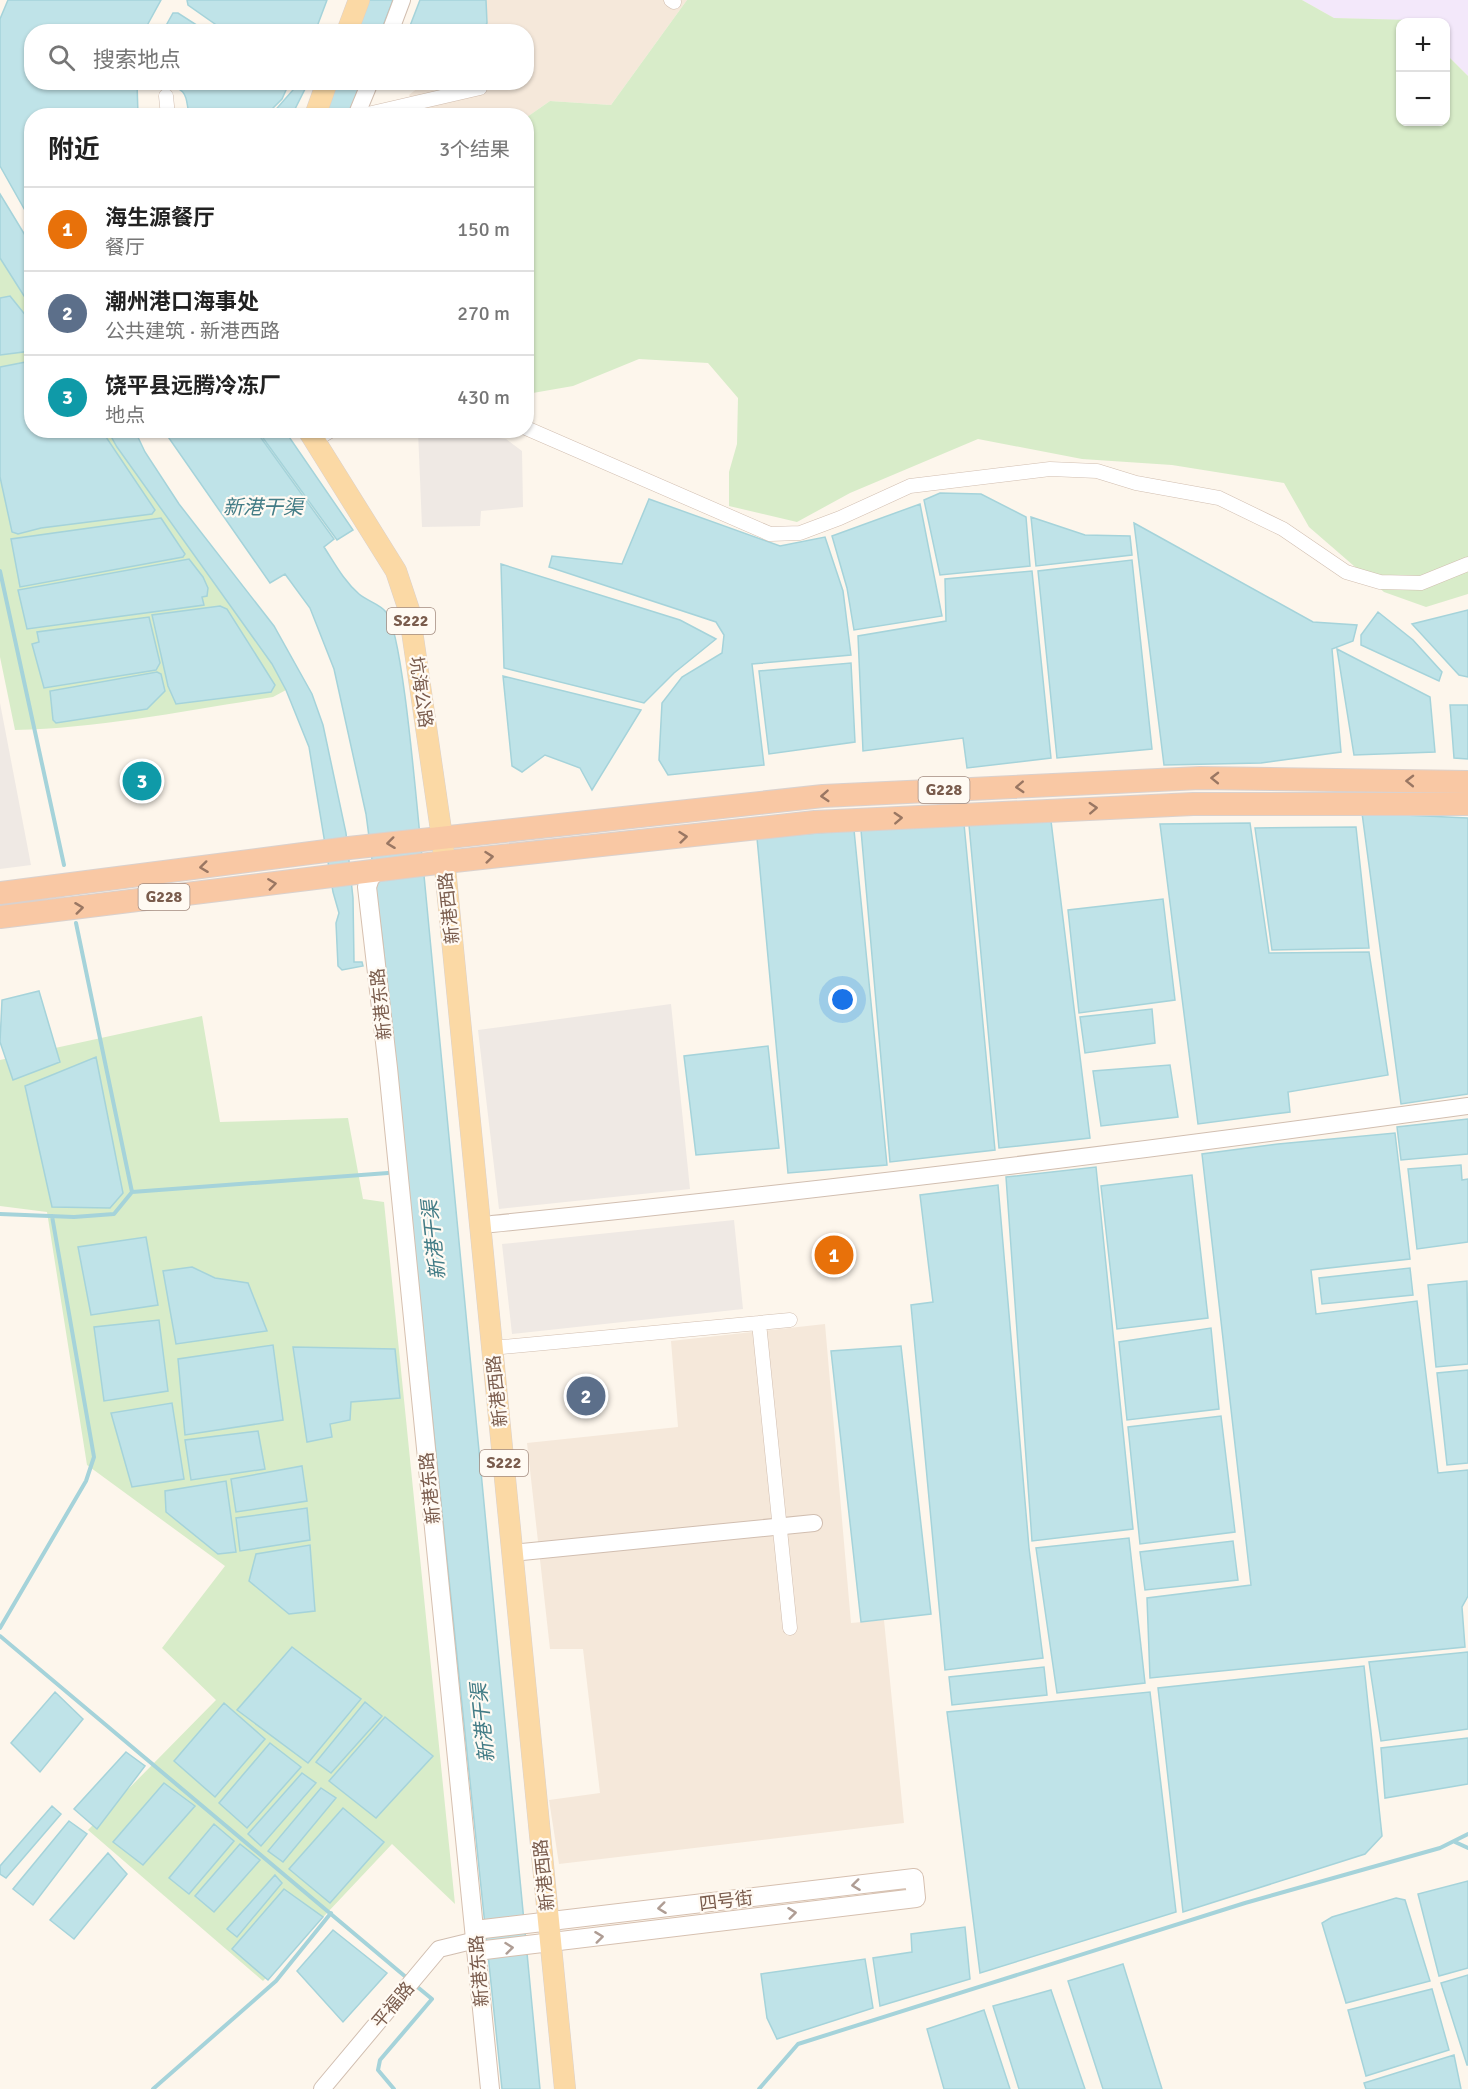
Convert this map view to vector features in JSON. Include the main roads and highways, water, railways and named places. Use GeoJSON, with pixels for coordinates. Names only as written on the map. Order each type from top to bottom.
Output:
{"type":"FeatureCollection","features":[{"type":"Feature","properties":{"kind":"highway","name":"G228"},"geometry":{"type":"LineString","coordinates":[[0,893],[432,838],[823,796],[1200,778],[1468,782]]}},
{"type":"Feature","properties":{"kind":"highway","name":"G228"},"geometry":{"type":"LineString","coordinates":[[0,917],[328,876],[366,877],[438,863],[816,822],[1193,804],[1468,804]]}},
{"type":"Feature","properties":{"kind":"highway"},"geometry":{"type":"LineString","coordinates":[[44,887],[48,911]]}},
{"type":"Feature","properties":{"kind":"main road"},"geometry":{"type":"LineString","coordinates":[[350,24],[359,0]]}},
{"type":"Feature","properties":{"kind":"main road"},"geometry":{"type":"LineString","coordinates":[[318,108],[324,90]]}},
{"type":"Feature","properties":{"kind":"main road","name":"坑海公路"},"geometry":{"type":"LineString","coordinates":[[323,438],[396,571],[409,610],[432,838]]}},
{"type":"Feature","properties":{"kind":"main road","name":"新港西路"},"geometry":{"type":"LineString","coordinates":[[432,838],[438,863],[566,2089]]}},
{"type":"Feature","properties":{"kind":"main road","name":"新港东路"},"geometry":{"type":"LineString","coordinates":[[366,877],[490,2089]]}},
{"type":"Feature","properties":{"kind":"main road","name":"四号街"},"geometry":{"type":"LineString","coordinates":[[914,1878],[916,1898],[541,1944],[476,1940],[538,1924],[914,1878]]}},
{"type":"Feature","properties":{"kind":"water"},"geometry":{"type":"Polygon","coordinates":[[[8,0],[161,0],[148,24],[24,24],[24,90],[137,90],[138,108],[24,108],[24,209],[0,166],[0,19],[8,0]]]}},
{"type":"Feature","properties":{"kind":"water"},"geometry":{"type":"Polygon","coordinates":[[[187,0],[327,0],[318,24],[215,24],[188,5],[187,0]]]}},
{"type":"Feature","properties":{"kind":"water"},"geometry":{"type":"Polygon","coordinates":[[[366,0],[393,0],[384,24],[358,24],[366,0]]]}},
{"type":"Feature","properties":{"kind":"water"},"geometry":{"type":"Polygon","coordinates":[[[420,0],[486,0],[486,24],[411,24],[420,0]]]}},
{"type":"Feature","properties":{"kind":"water"},"geometry":{"type":"Polygon","coordinates":[[[173,13],[178,13],[195,24],[167,24],[173,13]]]}},
{"type":"Feature","properties":{"kind":"water"},"geometry":{"type":"Polygon","coordinates":[[[180,90],[286,90],[282,99],[273,108],[188,108],[180,90]]]}},
{"type":"Feature","properties":{"kind":"water"},"geometry":{"type":"Polygon","coordinates":[[[293,90],[304,90],[296,108],[277,108],[293,90]]]}},
{"type":"Feature","properties":{"kind":"water"},"geometry":{"type":"Polygon","coordinates":[[[334,90],[358,90],[352,108],[328,108],[334,90]]]}},
{"type":"Feature","properties":{"kind":"water"},"geometry":{"type":"Polygon","coordinates":[[[0,194],[24,233],[24,296],[0,258],[0,194]]]}},
{"type":"Feature","properties":{"kind":"water"},"geometry":{"type":"Polygon","coordinates":[[[10,296],[24,313],[24,352],[0,355],[0,298],[10,296]]]}},
{"type":"Feature","properties":{"kind":"water"},"geometry":{"type":"Polygon","coordinates":[[[24,362],[24,438],[107,438],[155,510],[152,514],[41,528],[18,534],[12,532],[0,477],[0,367],[24,362]]]}},
{"type":"Feature","properties":{"kind":"water"},"geometry":{"type":"Polygon","coordinates":[[[112,438],[138,438],[179,504],[274,626],[312,694],[323,725],[346,833],[353,898],[354,962],[362,962],[363,966],[342,970],[338,966],[336,923],[339,913],[333,892],[309,747],[286,690],[272,664],[112,438]]]}},
{"type":"Feature","properties":{"kind":"water","name":"新港干渠"},"geometry":{"type":"Polygon","coordinates":[[[169,438],[261,438],[334,539],[324,547],[340,572],[359,594],[386,612],[393,627],[399,655],[414,773],[540,2089],[502,2089],[383,944],[366,814],[334,669],[310,608],[285,574],[270,583],[169,438]]]}},
{"type":"Feature","properties":{"kind":"water"},"geometry":{"type":"Polygon","coordinates":[[[263,438],[290,438],[353,530],[337,540],[263,438]]]}},
{"type":"Feature","properties":{"kind":"water"},"geometry":{"type":"Polygon","coordinates":[[[940,493],[981,494],[1026,517],[1030,566],[940,575],[924,500],[940,493]]]}},
{"type":"Feature","properties":{"kind":"water"},"geometry":{"type":"Polygon","coordinates":[[[649,499],[780,546],[825,537],[843,591],[851,655],[752,664],[764,765],[668,775],[659,760],[662,703],[682,677],[722,653],[724,635],[716,622],[549,567],[552,556],[622,564],[649,499]]]}},
{"type":"Feature","properties":{"kind":"water"},"geometry":{"type":"Polygon","coordinates":[[[920,504],[942,616],[854,630],[847,588],[832,536],[920,504]]]}},
{"type":"Feature","properties":{"kind":"water"},"geometry":{"type":"Polygon","coordinates":[[[1031,517],[1085,535],[1130,536],[1132,555],[1036,566],[1031,517]]]}},
{"type":"Feature","properties":{"kind":"water"},"geometry":{"type":"Polygon","coordinates":[[[161,518],[185,554],[183,557],[20,587],[11,539],[161,518]]]}},
{"type":"Feature","properties":{"kind":"water"},"geometry":{"type":"Polygon","coordinates":[[[1134,523],[1313,622],[1357,625],[1353,641],[1332,649],[1341,752],[1261,763],[1164,765],[1134,523]]]}},
{"type":"Feature","properties":{"kind":"water"},"geometry":{"type":"Polygon","coordinates":[[[189,559],[203,577],[208,588],[207,596],[202,597],[204,605],[27,629],[18,590],[189,559]]]}},
{"type":"Feature","properties":{"kind":"water"},"geometry":{"type":"Polygon","coordinates":[[[1132,560],[1152,749],[1057,758],[1038,571],[1132,560]]]}},
{"type":"Feature","properties":{"kind":"water"},"geometry":{"type":"Polygon","coordinates":[[[501,564],[680,620],[716,639],[674,673],[644,703],[504,668],[501,564]]]}},
{"type":"Feature","properties":{"kind":"water"},"geometry":{"type":"Polygon","coordinates":[[[1032,571],[1051,758],[967,768],[963,738],[863,751],[858,636],[946,621],[945,579],[1032,571]]]}},
{"type":"Feature","properties":{"kind":"water"},"geometry":{"type":"Polygon","coordinates":[[[220,606],[227,609],[275,685],[271,692],[176,704],[168,686],[152,615],[220,606]]]}},
{"type":"Feature","properties":{"kind":"water"},"geometry":{"type":"Polygon","coordinates":[[[1468,610],[1468,677],[1459,675],[1412,624],[1468,610]]]}},
{"type":"Feature","properties":{"kind":"water"},"geometry":{"type":"Polygon","coordinates":[[[1378,612],[1413,640],[1442,672],[1439,681],[1361,645],[1361,635],[1378,612]]]}},
{"type":"Feature","properties":{"kind":"water"},"geometry":{"type":"Polygon","coordinates":[[[149,617],[160,663],[156,670],[44,688],[32,644],[39,642],[37,632],[149,617]]]}},
{"type":"Feature","properties":{"kind":"water"},"geometry":{"type":"Polygon","coordinates":[[[1337,649],[1430,697],[1435,752],[1354,755],[1337,649]]]}},
{"type":"Feature","properties":{"kind":"water"},"geometry":{"type":"Polygon","coordinates":[[[851,663],[855,742],[769,754],[759,671],[851,663]]]}},
{"type":"Feature","properties":{"kind":"water"},"geometry":{"type":"Polygon","coordinates":[[[157,672],[161,674],[165,691],[147,709],[56,723],[53,720],[50,691],[157,672]]]}},
{"type":"Feature","properties":{"kind":"water"},"geometry":{"type":"Polygon","coordinates":[[[503,676],[641,710],[592,790],[580,768],[545,755],[522,772],[512,766],[503,676]]]}},
{"type":"Feature","properties":{"kind":"water"},"geometry":{"type":"Polygon","coordinates":[[[1450,705],[1468,705],[1468,759],[1454,758],[1450,705]]]}},
{"type":"Feature","properties":{"kind":"water"},"geometry":{"type":"Polygon","coordinates":[[[1362,813],[1468,818],[1468,1094],[1401,1104],[1362,813]]]}},
{"type":"Feature","properties":{"kind":"water"},"geometry":{"type":"Polygon","coordinates":[[[1051,821],[1090,1138],[999,1148],[969,825],[1051,821]]]}},
{"type":"Feature","properties":{"kind":"water"},"geometry":{"type":"Polygon","coordinates":[[[1250,823],[1269,953],[1369,952],[1388,1075],[1288,1092],[1290,1112],[1198,1124],[1160,824],[1250,823]]]}},
{"type":"Feature","properties":{"kind":"water"},"geometry":{"type":"Polygon","coordinates":[[[964,824],[995,1150],[890,1162],[861,830],[964,824]]]}},
{"type":"Feature","properties":{"kind":"water"},"geometry":{"type":"Polygon","coordinates":[[[1356,827],[1369,948],[1272,950],[1255,828],[1356,827]]]}},
{"type":"Feature","properties":{"kind":"water"},"geometry":{"type":"Polygon","coordinates":[[[854,830],[887,1165],[788,1173],[757,838],[854,830]]]}},
{"type":"Feature","properties":{"kind":"water"},"geometry":{"type":"Polygon","coordinates":[[[1163,899],[1175,1000],[1079,1013],[1068,910],[1163,899]]]}},
{"type":"Feature","properties":{"kind":"water"},"geometry":{"type":"Polygon","coordinates":[[[39,991],[60,1062],[13,1080],[0,1042],[2,1000],[39,991]]]}},
{"type":"Feature","properties":{"kind":"water"},"geometry":{"type":"Polygon","coordinates":[[[1152,1009],[1155,1043],[1085,1053],[1080,1017],[1152,1009]]]}},
{"type":"Feature","properties":{"kind":"water"},"geometry":{"type":"Polygon","coordinates":[[[768,1046],[779,1148],[696,1155],[684,1056],[768,1046]]]}},
{"type":"Feature","properties":{"kind":"water"},"geometry":{"type":"Polygon","coordinates":[[[96,1057],[123,1193],[110,1208],[52,1207],[25,1086],[96,1057]]]}},
{"type":"Feature","properties":{"kind":"water"},"geometry":{"type":"Polygon","coordinates":[[[1170,1065],[1178,1117],[1101,1126],[1093,1071],[1170,1065]]]}},
{"type":"Feature","properties":{"kind":"water"},"geometry":{"type":"Polygon","coordinates":[[[1468,1119],[1468,1154],[1401,1160],[1397,1127],[1468,1119]]]}},
{"type":"Feature","properties":{"kind":"water"},"geometry":{"type":"Polygon","coordinates":[[[1395,1133],[1410,1259],[1311,1270],[1316,1314],[1417,1301],[1438,1473],[1468,1470],[1468,1596],[1462,1607],[1465,1647],[1150,1678],[1147,1598],[1251,1585],[1202,1154],[1395,1133]]]}},
{"type":"Feature","properties":{"kind":"water"},"geometry":{"type":"Polygon","coordinates":[[[1461,1165],[1462,1180],[1468,1179],[1468,1242],[1417,1249],[1408,1169],[1461,1165]]]}},
{"type":"Feature","properties":{"kind":"water"},"geometry":{"type":"Polygon","coordinates":[[[1096,1167],[1133,1529],[1032,1541],[1006,1177],[1096,1167]]]}},
{"type":"Feature","properties":{"kind":"water"},"geometry":{"type":"Polygon","coordinates":[[[1192,1175],[1208,1318],[1117,1329],[1101,1186],[1192,1175]]]}},
{"type":"Feature","properties":{"kind":"water"},"geometry":{"type":"Polygon","coordinates":[[[998,1185],[1029,1548],[1043,1658],[945,1670],[911,1305],[933,1302],[920,1195],[998,1185]]]}},
{"type":"Feature","properties":{"kind":"water"},"geometry":{"type":"Polygon","coordinates":[[[146,1237],[158,1305],[91,1315],[78,1247],[146,1237]]]}},
{"type":"Feature","properties":{"kind":"water"},"geometry":{"type":"Polygon","coordinates":[[[192,1267],[215,1278],[248,1283],[267,1331],[176,1344],[163,1271],[192,1267]]]}},
{"type":"Feature","properties":{"kind":"water"},"geometry":{"type":"Polygon","coordinates":[[[1410,1268],[1413,1295],[1322,1304],[1319,1278],[1410,1268]]]}},
{"type":"Feature","properties":{"kind":"water"},"geometry":{"type":"Polygon","coordinates":[[[1467,1281],[1468,1364],[1436,1367],[1428,1285],[1467,1281]]]}},
{"type":"Feature","properties":{"kind":"water"},"geometry":{"type":"Polygon","coordinates":[[[159,1320],[168,1391],[104,1401],[94,1327],[159,1320]]]}},
{"type":"Feature","properties":{"kind":"water"},"geometry":{"type":"Polygon","coordinates":[[[1211,1328],[1219,1409],[1127,1420],[1119,1342],[1211,1328]]]}},
{"type":"Feature","properties":{"kind":"water"},"geometry":{"type":"Polygon","coordinates":[[[273,1345],[283,1420],[185,1435],[178,1359],[273,1345]]]}},
{"type":"Feature","properties":{"kind":"water"},"geometry":{"type":"Polygon","coordinates":[[[901,1346],[931,1614],[861,1622],[831,1351],[901,1346]]]}},
{"type":"Feature","properties":{"kind":"water"},"geometry":{"type":"Polygon","coordinates":[[[293,1347],[395,1349],[400,1398],[351,1402],[350,1420],[330,1424],[332,1437],[307,1442],[293,1347]]]}},
{"type":"Feature","properties":{"kind":"water"},"geometry":{"type":"Polygon","coordinates":[[[1468,1370],[1468,1463],[1447,1465],[1437,1373],[1468,1370]]]}},
{"type":"Feature","properties":{"kind":"water"},"geometry":{"type":"Polygon","coordinates":[[[172,1403],[184,1479],[132,1487],[111,1413],[172,1403]]]}},
{"type":"Feature","properties":{"kind":"water"},"geometry":{"type":"Polygon","coordinates":[[[1221,1416],[1235,1532],[1140,1544],[1128,1427],[1221,1416]]]}},
{"type":"Feature","properties":{"kind":"water"},"geometry":{"type":"Polygon","coordinates":[[[258,1431],[265,1469],[191,1480],[185,1440],[258,1431]]]}},
{"type":"Feature","properties":{"kind":"water"},"geometry":{"type":"Polygon","coordinates":[[[302,1466],[307,1501],[236,1512],[231,1479],[302,1466]]]}},
{"type":"Feature","properties":{"kind":"water"},"geometry":{"type":"Polygon","coordinates":[[[226,1481],[236,1552],[218,1554],[166,1512],[165,1491],[226,1481]]]}},
{"type":"Feature","properties":{"kind":"water"},"geometry":{"type":"Polygon","coordinates":[[[307,1508],[310,1540],[240,1551],[236,1518],[307,1508]]]}},
{"type":"Feature","properties":{"kind":"water"},"geometry":{"type":"Polygon","coordinates":[[[1129,1538],[1145,1683],[1057,1693],[1036,1548],[1129,1538]]]}},
{"type":"Feature","properties":{"kind":"water"},"geometry":{"type":"Polygon","coordinates":[[[1233,1541],[1238,1580],[1145,1590],[1140,1552],[1233,1541]]]}},
{"type":"Feature","properties":{"kind":"water"},"geometry":{"type":"Polygon","coordinates":[[[310,1545],[315,1611],[289,1614],[249,1581],[256,1554],[310,1545]]]}},
{"type":"Feature","properties":{"kind":"water"},"geometry":{"type":"Polygon","coordinates":[[[292,1647],[361,1699],[308,1763],[237,1710],[292,1647]]]}},
{"type":"Feature","properties":{"kind":"water"},"geometry":{"type":"Polygon","coordinates":[[[1468,1652],[1468,1729],[1381,1741],[1369,1662],[1468,1652]]]}},
{"type":"Feature","properties":{"kind":"water"},"geometry":{"type":"Polygon","coordinates":[[[1364,1666],[1382,1836],[1365,1854],[1183,1912],[1158,1688],[1364,1666]]]}},
{"type":"Feature","properties":{"kind":"water"},"geometry":{"type":"Polygon","coordinates":[[[1044,1667],[1047,1695],[952,1705],[949,1677],[1044,1667]]]}},
{"type":"Feature","properties":{"kind":"water"},"geometry":{"type":"Polygon","coordinates":[[[55,1692],[83,1719],[40,1772],[11,1743],[55,1692]]]}},
{"type":"Feature","properties":{"kind":"water"},"geometry":{"type":"Polygon","coordinates":[[[1150,1692],[1176,1912],[980,1973],[947,1712],[1150,1692]]]}},
{"type":"Feature","properties":{"kind":"water"},"geometry":{"type":"Polygon","coordinates":[[[365,1702],[382,1716],[331,1773],[316,1762],[365,1702]]]}},
{"type":"Feature","properties":{"kind":"water"},"geometry":{"type":"Polygon","coordinates":[[[224,1703],[265,1739],[215,1797],[174,1761],[224,1703]]]}},
{"type":"Feature","properties":{"kind":"water"},"geometry":{"type":"Polygon","coordinates":[[[385,1717],[433,1756],[376,1818],[329,1781],[385,1717]]]}},
{"type":"Feature","properties":{"kind":"water"},"geometry":{"type":"Polygon","coordinates":[[[1468,1738],[1468,1784],[1385,1798],[1381,1748],[1468,1738]]]}},
{"type":"Feature","properties":{"kind":"water"},"geometry":{"type":"Polygon","coordinates":[[[270,1743],[301,1767],[247,1828],[219,1803],[270,1743]]]}},
{"type":"Feature","properties":{"kind":"water"},"geometry":{"type":"Polygon","coordinates":[[[126,1752],[145,1766],[97,1829],[74,1809],[126,1752]]]}},
{"type":"Feature","properties":{"kind":"water"},"geometry":{"type":"Polygon","coordinates":[[[302,1773],[316,1783],[261,1846],[248,1834],[302,1773]]]}},
{"type":"Feature","properties":{"kind":"water"},"geometry":{"type":"Polygon","coordinates":[[[164,1783],[195,1806],[143,1865],[113,1842],[164,1783]]]}},
{"type":"Feature","properties":{"kind":"water"},"geometry":{"type":"Polygon","coordinates":[[[321,1788],[336,1798],[283,1862],[268,1851],[321,1788]]]}},
{"type":"Feature","properties":{"kind":"water"},"geometry":{"type":"Polygon","coordinates":[[[52,1806],[61,1814],[6,1878],[0,1874],[0,1866],[52,1806]]]}},
{"type":"Feature","properties":{"kind":"water"},"geometry":{"type":"Polygon","coordinates":[[[343,1808],[384,1842],[330,1903],[289,1869],[343,1808]]]}},
{"type":"Feature","properties":{"kind":"water"},"geometry":{"type":"Polygon","coordinates":[[[69,1821],[87,1834],[33,1905],[13,1889],[69,1821]]]}},
{"type":"Feature","properties":{"kind":"water"},"geometry":{"type":"Polygon","coordinates":[[[214,1824],[234,1841],[189,1894],[169,1878],[214,1824]]]}},
{"type":"Feature","properties":{"kind":"water"},"geometry":{"type":"Polygon","coordinates":[[[240,1844],[260,1860],[214,1912],[195,1896],[240,1844]]]}},
{"type":"Feature","properties":{"kind":"water"},"geometry":{"type":"Polygon","coordinates":[[[108,1853],[127,1874],[74,1939],[50,1920],[108,1853]]]}},
{"type":"Feature","properties":{"kind":"water"},"geometry":{"type":"Polygon","coordinates":[[[275,1875],[282,1883],[237,1937],[227,1929],[275,1875]]]}},
{"type":"Feature","properties":{"kind":"water"},"geometry":{"type":"Polygon","coordinates":[[[1468,1881],[1468,1968],[1439,1976],[1418,1894],[1468,1881]]]}},
{"type":"Feature","properties":{"kind":"water"},"geometry":{"type":"Polygon","coordinates":[[[284,1889],[323,1917],[268,1980],[232,1949],[284,1889]]]}},
{"type":"Feature","properties":{"kind":"water"},"geometry":{"type":"Polygon","coordinates":[[[1396,1898],[1405,1900],[1430,1981],[1346,2003],[1322,1923],[1332,1917],[1396,1898]]]}},
{"type":"Feature","properties":{"kind":"water"},"geometry":{"type":"Polygon","coordinates":[[[965,1927],[970,1979],[880,2006],[873,1958],[912,1952],[911,1934],[965,1927]]]}},
{"type":"Feature","properties":{"kind":"water"},"geometry":{"type":"Polygon","coordinates":[[[333,1930],[387,1973],[343,2022],[297,1971],[333,1930]]]}},
{"type":"Feature","properties":{"kind":"water"},"geometry":{"type":"Polygon","coordinates":[[[865,1959],[873,2008],[777,2039],[767,2018],[761,1974],[865,1959]]]}},
{"type":"Feature","properties":{"kind":"water"},"geometry":{"type":"Polygon","coordinates":[[[1123,1964],[1162,2089],[1103,2089],[1068,1981],[1123,1964]]]}},
{"type":"Feature","properties":{"kind":"water"},"geometry":{"type":"Polygon","coordinates":[[[1468,1975],[1468,2065],[1467,2065],[1441,1983],[1468,1975]]]}},
{"type":"Feature","properties":{"kind":"water"},"geometry":{"type":"Polygon","coordinates":[[[1432,1989],[1449,2050],[1366,2076],[1348,2010],[1432,1989]]]}},
{"type":"Feature","properties":{"kind":"water"},"geometry":{"type":"Polygon","coordinates":[[[1051,1990],[1085,2089],[1019,2089],[993,2006],[1051,1990]]]}},
{"type":"Feature","properties":{"kind":"water"},"geometry":{"type":"Polygon","coordinates":[[[984,2010],[1010,2089],[944,2089],[927,2029],[984,2010]]]}},
{"type":"Feature","properties":{"kind":"water"},"geometry":{"type":"Polygon","coordinates":[[[1454,2055],[1461,2089],[1366,2089],[1364,2083],[1454,2055]]]}},
{"type":"Feature","properties":{"kind":"waterway"},"geometry":{"type":"LineString","coordinates":[[0,571],[64,865]]}},
{"type":"Feature","properties":{"kind":"waterway"},"geometry":{"type":"LineString","coordinates":[[76,923],[132,1192],[388,1173]]}},
{"type":"Feature","properties":{"kind":"waterway"},"geometry":{"type":"LineString","coordinates":[[0,1214],[74,1217],[114,1214],[132,1192]]}},
{"type":"Feature","properties":{"kind":"waterway"},"geometry":{"type":"LineString","coordinates":[[0,1628],[86,1481],[94,1457],[52,1216]]}},
{"type":"Feature","properties":{"kind":"waterway"},"geometry":{"type":"LineString","coordinates":[[0,1636],[407,1978]]}},
{"type":"Feature","properties":{"kind":"waterway"},"geometry":{"type":"LineString","coordinates":[[759,2089],[798,2044],[1245,1903],[1440,1848],[1468,1834]]}},
{"type":"Feature","properties":{"kind":"waterway"},"geometry":{"type":"LineString","coordinates":[[1455,1842],[1468,1848]]}},
{"type":"Feature","properties":{"kind":"waterway"},"geometry":{"type":"LineString","coordinates":[[153,2089],[276,1981],[331,1913]]}},
{"type":"Feature","properties":{"kind":"waterway"},"geometry":{"type":"LineString","coordinates":[[394,2089],[378,2070],[380,2060],[432,1999],[415,1985]]}},
{"type":"Feature","properties":{"kind":"place","name":"饶平县远腾冷冻厂"},"geometry":{"type":"Point","coordinates":[142,781]}},
{"type":"Feature","properties":{"kind":"place","name":"海生源餐厅"},"geometry":{"type":"Point","coordinates":[834,1255]}},
{"type":"Feature","properties":{"kind":"place","name":"潮州港口海事处"},"geometry":{"type":"Point","coordinates":[586,1396]}}]}
